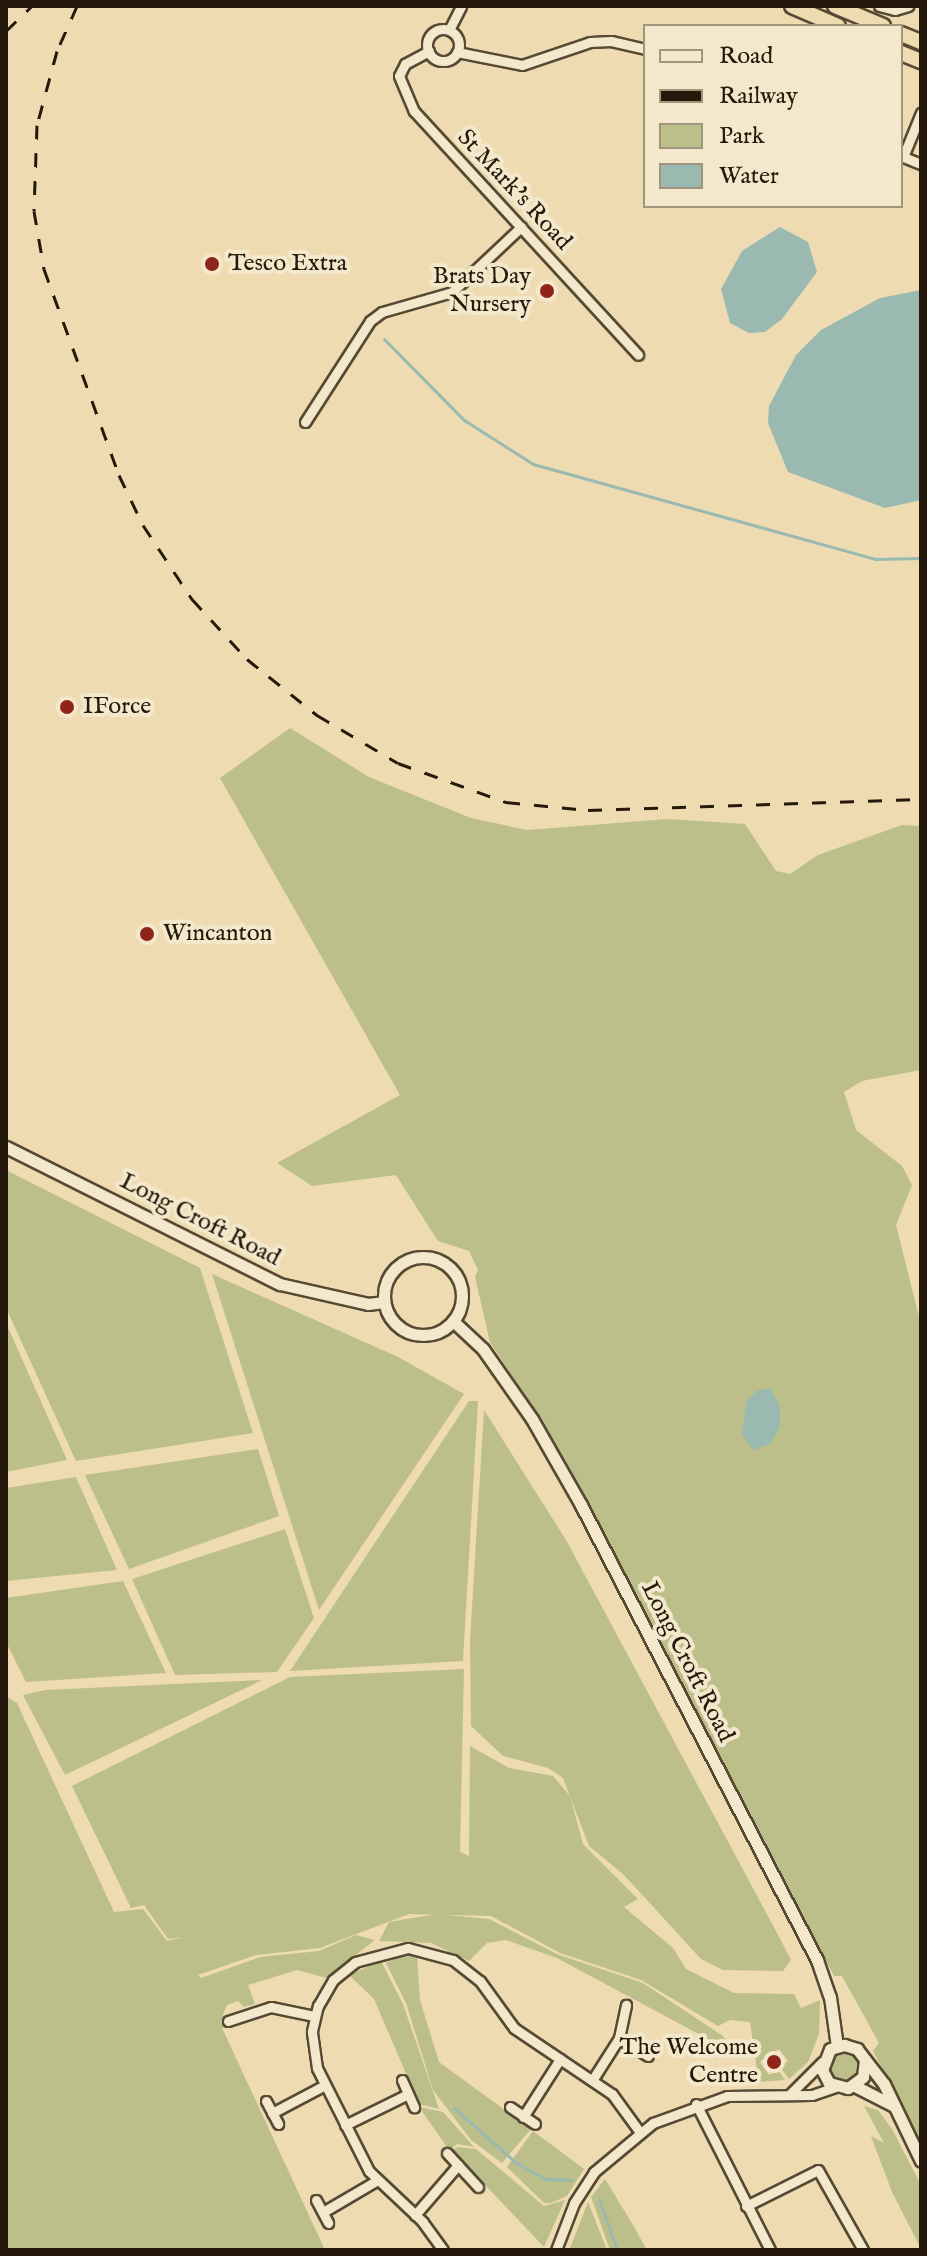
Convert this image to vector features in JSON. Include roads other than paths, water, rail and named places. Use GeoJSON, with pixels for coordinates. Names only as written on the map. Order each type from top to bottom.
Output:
{"type":"FeatureCollection","features":[{"type":"Feature","properties":{"kind":"highway"},"geometry":{"type":"LineString","coordinates":[[792,6],[833,24]]}},
{"type":"Feature","properties":{"kind":"highway"},"geometry":{"type":"LineString","coordinates":[[835,6],[878,24]]}},
{"type":"Feature","properties":{"kind":"street"},"geometry":{"type":"LineString","coordinates":[[449,30],[461,6]]}},
{"type":"Feature","properties":{"kind":"street"},"geometry":{"type":"LineString","coordinates":[[879,6],[905,7]]}},
{"type":"Feature","properties":{"kind":"street"},"geometry":{"type":"LineString","coordinates":[[449,30],[431,34],[429,51],[440,60],[457,52],[522,65],[590,42],[643,49]]}},
{"type":"Feature","properties":{"kind":"street"},"geometry":{"type":"LineString","coordinates":[[449,30],[457,38],[457,52]]}},
{"type":"Feature","properties":{"kind":"street","name":"St Mark's Road"},"geometry":{"type":"LineString","coordinates":[[429,51],[405,64],[399,76],[403,94],[638,355]]}},
{"type":"Feature","properties":{"kind":"street"},"geometry":{"type":"LineString","coordinates":[[903,154],[921,113]]}},
{"type":"Feature","properties":{"kind":"street"},"geometry":{"type":"LineString","coordinates":[[305,422],[370,321],[382,312],[452,292],[521,227]]}},
{"type":"Feature","properties":{"kind":"street","name":"Long Croft Road"},"geometry":{"type":"LineString","coordinates":[[6,1147],[280,1284],[368,1304],[384,1302]]}},
{"type":"Feature","properties":{"kind":"street"},"geometry":{"type":"LineString","coordinates":[[436,1260],[455,1275],[460,1286],[453,1321],[431,1334],[418,1335],[396,1324],[384,1302],[387,1280],[401,1264],[436,1260]]}},
{"type":"Feature","properties":{"kind":"street","name":"Long Croft Road"},"geometry":{"type":"LineString","coordinates":[[453,1321],[483,1349],[508,1384],[581,1505],[817,1960],[830,1997],[837,2046]]}},
{"type":"Feature","properties":{"kind":"street"},"geometry":{"type":"LineString","coordinates":[[443,2250],[415,2215],[376,2181],[325,2085],[313,2049],[314,2016],[327,1988],[355,1962],[408,1948],[453,1960],[480,1981],[514,2028],[612,2094],[639,2131]]}},
{"type":"Feature","properties":{"kind":"street"},"geometry":{"type":"LineString","coordinates":[[233,2004],[238,2016]]}},
{"type":"Feature","properties":{"kind":"street"},"geometry":{"type":"LineString","coordinates":[[593,2079],[619,2038],[626,2005]]}},
{"type":"Feature","properties":{"kind":"street"},"geometry":{"type":"LineString","coordinates":[[228,2021],[271,2007],[314,2016]]}},
{"type":"Feature","properties":{"kind":"street"},"geometry":{"type":"LineString","coordinates":[[619,2038],[648,2056]]}},
{"type":"Feature","properties":{"kind":"street"},"geometry":{"type":"LineString","coordinates":[[791,2093],[837,2046],[851,2046],[865,2060],[921,2161]]}},
{"type":"Feature","properties":{"kind":"street"},"geometry":{"type":"LineString","coordinates":[[523,2117],[560,2059]]}},
{"type":"Feature","properties":{"kind":"street"},"geometry":{"type":"LineString","coordinates":[[855,2086],[863,2077],[865,2060]]}},
{"type":"Feature","properties":{"kind":"street"},"geometry":{"type":"LineString","coordinates":[[822,2062],[824,2077],[835,2087]]}},
{"type":"Feature","properties":{"kind":"street"},"geometry":{"type":"LineString","coordinates":[[402,2080],[414,2107]]}},
{"type":"Feature","properties":{"kind":"street"},"geometry":{"type":"LineString","coordinates":[[272,2113],[325,2085]]}},
{"type":"Feature","properties":{"kind":"street"},"geometry":{"type":"LineString","coordinates":[[556,2250],[588,2180],[639,2131],[696,2104],[791,2093],[812,2095],[835,2087],[855,2086],[892,2106]]}},
{"type":"Feature","properties":{"kind":"street"},"geometry":{"type":"LineString","coordinates":[[345,2125],[408,2094]]}},
{"type":"Feature","properties":{"kind":"street"},"geometry":{"type":"LineString","coordinates":[[266,2101],[278,2124]]}},
{"type":"Feature","properties":{"kind":"street"},"geometry":{"type":"LineString","coordinates":[[696,2104],[765,2248]]}},
{"type":"Feature","properties":{"kind":"street"},"geometry":{"type":"LineString","coordinates":[[510,2107],[535,2124]]}},
{"type":"Feature","properties":{"kind":"street"},"geometry":{"type":"LineString","coordinates":[[447,2153],[478,2187]]}},
{"type":"Feature","properties":{"kind":"street"},"geometry":{"type":"LineString","coordinates":[[415,2215],[458,2165]]}},
{"type":"Feature","properties":{"kind":"street"},"geometry":{"type":"LineString","coordinates":[[746,2206],[818,2170],[863,2250]]}},
{"type":"Feature","properties":{"kind":"street"},"geometry":{"type":"LineString","coordinates":[[323,2212],[376,2181]]}},
{"type":"Feature","properties":{"kind":"street"},"geometry":{"type":"LineString","coordinates":[[316,2200],[328,2223]]}},
{"type":"Feature","properties":{"kind":"water"},"geometry":{"type":"Polygon","coordinates":[[[780,227],[808,242],[817,272],[782,319],[765,332],[749,333],[730,323],[721,289],[742,251],[780,227]]]}},
{"type":"Feature","properties":{"kind":"water"},"geometry":{"type":"Polygon","coordinates":[[[921,290],[921,500],[885,508],[788,472],[768,423],[769,406],[796,355],[821,330],[880,298],[921,290]]]}},
{"type":"Feature","properties":{"kind":"water"},"geometry":{"type":"Polygon","coordinates":[[[770,1388],[780,1406],[780,1427],[770,1444],[753,1450],[742,1434],[746,1403],[756,1391],[770,1388]]]}},
{"type":"Feature","properties":{"kind":"waterway"},"geometry":{"type":"LineString","coordinates":[[384,339],[464,420],[533,464],[875,559],[921,558]]}},
{"type":"Feature","properties":{"kind":"waterway"},"geometry":{"type":"LineString","coordinates":[[454,2108],[515,2162],[546,2179],[572,2180]]}},
{"type":"Feature","properties":{"kind":"waterway"},"geometry":{"type":"LineString","coordinates":[[599,2199],[617,2250]]}},
{"type":"Feature","properties":{"kind":"railway"},"geometry":{"type":"LineString","coordinates":[[6,31],[32,6]]}},
{"type":"Feature","properties":{"kind":"railway"},"geometry":{"type":"LineString","coordinates":[[77,6],[57,51],[37,125],[34,211],[44,269],[119,475],[143,525],[192,599],[247,659],[317,715],[398,763],[506,802],[588,810],[921,799]]}},
{"type":"Feature","properties":{"kind":"place","name":"Tesco Extra"},"geometry":{"type":"Point","coordinates":[212,264]}},
{"type":"Feature","properties":{"kind":"place","name":"Brats Day Nursery"},"geometry":{"type":"Point","coordinates":[547,291]}},
{"type":"Feature","properties":{"kind":"place","name":"IForce"},"geometry":{"type":"Point","coordinates":[67,707]}},
{"type":"Feature","properties":{"kind":"place","name":"Wincanton"},"geometry":{"type":"Point","coordinates":[147,934]}},
{"type":"Feature","properties":{"kind":"place","name":"The Welcome Centre"},"geometry":{"type":"Point","coordinates":[774,2062]}}]}
